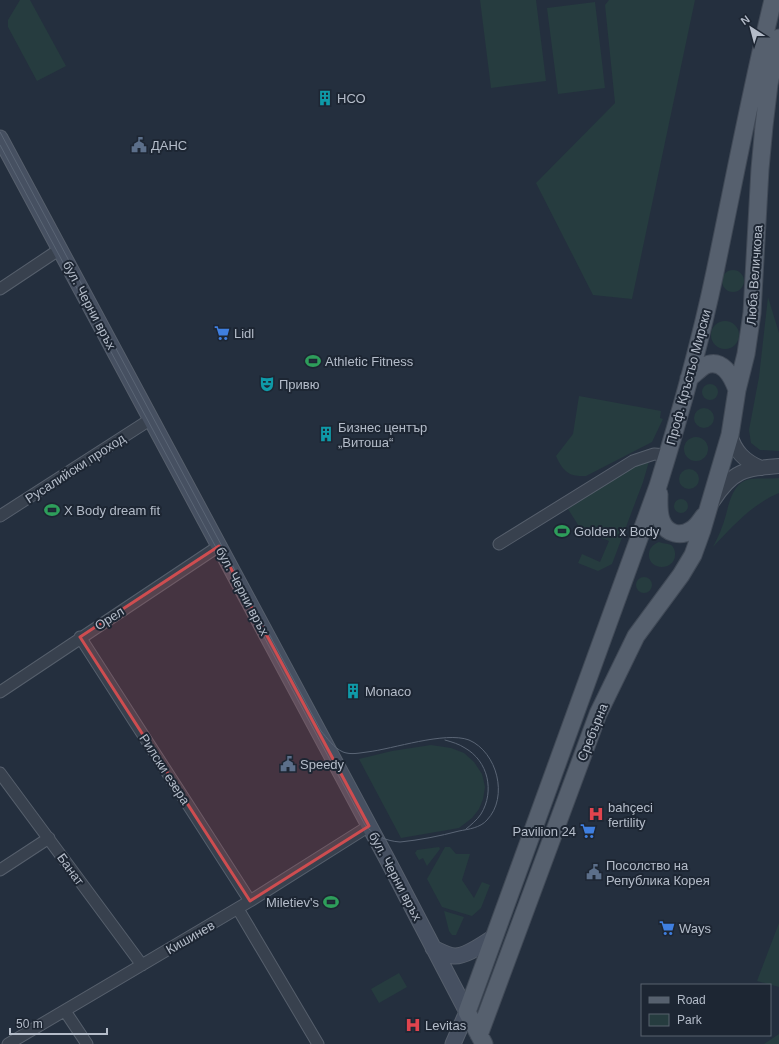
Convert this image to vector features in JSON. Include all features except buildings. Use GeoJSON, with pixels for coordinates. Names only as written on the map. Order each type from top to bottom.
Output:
{"type":"FeatureCollection","features":[{"type":"Feature","properties":{"kind":"main road","name":"Проф. Кръстьо Мирски"},"geometry":{"type":"LineString","coordinates":[[668,455],[715,274],[762,45],[773,0]]}},
{"type":"Feature","properties":{"kind":"main road","name":"Люба Величкова"},"geometry":{"type":"LineString","coordinates":[[709,508],[730,435],[737,390],[746,354],[752,313],[764,126],[769,84],[779,38]]}},
{"type":"Feature","properties":{"kind":"main road","name":"бул. Черни връх"},"geometry":{"type":"LineString","coordinates":[[0,138],[369,826],[466,1012],[479,1041]]}},
{"type":"Feature","properties":{"kind":"main road"},"geometry":{"type":"LineString","coordinates":[[689,378],[704,366],[713,364],[720,365],[732,376],[737,390]]}},
{"type":"Feature","properties":{"kind":"main road","name":"Сребърна"},"geometry":{"type":"LineString","coordinates":[[466,1012],[668,455]]}},
{"type":"Feature","properties":{"kind":"main road"},"geometry":{"type":"LineString","coordinates":[[658,486],[660,518],[664,527],[675,534],[691,531],[700,522],[709,508]]}},
{"type":"Feature","properties":{"kind":"main road","name":"Сребърна"},"geometry":{"type":"LineString","coordinates":[[479,1041],[598,714],[636,636],[681,575],[693,555],[709,508]]}},
{"type":"Feature","properties":{"kind":"main road"},"geometry":{"type":"LineString","coordinates":[[433,948],[445,954],[458,956],[473,950],[494,937]]}},
{"type":"Feature","properties":{"kind":"main road"},"geometry":{"type":"LineString","coordinates":[[454,1044],[466,1012]]}},
{"type":"Feature","properties":{"kind":"street"},"geometry":{"type":"LineString","coordinates":[[0,289],[60,249]]}},
{"type":"Feature","properties":{"kind":"street","name":"Русалийски проход"},"geometry":{"type":"LineString","coordinates":[[0,516],[151,419]]}},
{"type":"Feature","properties":{"kind":"street"},"geometry":{"type":"LineString","coordinates":[[730,435],[740,456],[761,468]]}},
{"type":"Feature","properties":{"kind":"street","name":"Проф. Кръстьо Мирски"},"geometry":{"type":"LineString","coordinates":[[499,544],[633,461],[654,454],[668,455]]}},
{"type":"Feature","properties":{"kind":"street","name":"Сребърна"},"geometry":{"type":"LineString","coordinates":[[709,508],[722,487],[730,479],[744,471],[779,466]]}},
{"type":"Feature","properties":{"kind":"street","name":"Орел"},"geometry":{"type":"LineString","coordinates":[[0,692],[80,637],[219,546]]}},
{"type":"Feature","properties":{"kind":"street","name":"Рилски езера"},"geometry":{"type":"LineString","coordinates":[[80,637],[250,902]]}},
{"type":"Feature","properties":{"kind":"street","name":"Банат"},"geometry":{"type":"LineString","coordinates":[[0,773],[142,965]]}},
{"type":"Feature","properties":{"kind":"street","name":"Кишинев"},"geometry":{"type":"LineString","coordinates":[[8,1044],[250,902],[369,826]]}},
{"type":"Feature","properties":{"kind":"street"},"geometry":{"type":"LineString","coordinates":[[0,870],[49,838]]}},
{"type":"Feature","properties":{"kind":"street"},"geometry":{"type":"LineString","coordinates":[[238,909],[318,1044]]}},
{"type":"Feature","properties":{"kind":"street"},"geometry":{"type":"LineString","coordinates":[[65,1011],[87,1044]]}},
{"type":"Feature","properties":{"kind":"highlighted area"},"geometry":{"type":"Polygon","coordinates":[[[219,546],[369,826],[250,901],[80,637],[219,546]]]}},
{"type":"Feature","properties":{"kind":"green space"},"geometry":{"type":"Polygon","coordinates":[[[20,0],[30,0],[66,66],[37,81],[8,27],[8,20],[20,0]]]}},
{"type":"Feature","properties":{"kind":"green space"},"geometry":{"type":"Polygon","coordinates":[[[480,0],[536,0],[546,81],[491,88],[480,0]]]}},
{"type":"Feature","properties":{"kind":"green space"},"geometry":{"type":"Polygon","coordinates":[[[609,0],[695,0],[632,299],[593,295],[536,183],[615,103],[605,5],[609,0]]]}},
{"type":"Feature","properties":{"kind":"green space"},"geometry":{"type":"Polygon","coordinates":[[[595,2],[605,88],[558,94],[547,8],[595,2]]]}},
{"type":"Feature","properties":{"kind":"green space"},"geometry":{"type":"Polygon","coordinates":[[[733,270],[741,273],[744,281],[741,289],[733,292],[725,289],[722,281],[725,273],[733,270]]]}},
{"type":"Feature","properties":{"kind":"green space"},"geometry":{"type":"Polygon","coordinates":[[[768,297],[779,333],[779,451],[760,450],[751,443],[749,430],[759,377],[768,297]]]}},
{"type":"Feature","properties":{"kind":"green space"},"geometry":{"type":"Polygon","coordinates":[[[725,321],[731,322],[735,325],[738,329],[738,341],[735,345],[731,348],[725,349],[719,348],[715,345],[712,341],[711,335],[712,329],[715,325],[719,322],[725,321]]]}},
{"type":"Feature","properties":{"kind":"green space"},"geometry":{"type":"Polygon","coordinates":[[[707,384],[713,384],[718,389],[716,398],[713,400],[707,400],[702,395],[702,389],[707,384]]]}},
{"type":"Feature","properties":{"kind":"green space"},"geometry":{"type":"Polygon","coordinates":[[[579,396],[661,411],[660,418],[663,419],[652,442],[586,476],[576,476],[564,470],[556,456],[573,434],[579,396]]]}},
{"type":"Feature","properties":{"kind":"green space"},"geometry":{"type":"Polygon","coordinates":[[[704,408],[711,411],[714,418],[711,425],[704,428],[697,425],[694,418],[697,411],[704,408]]]}},
{"type":"Feature","properties":{"kind":"green space"},"geometry":{"type":"Polygon","coordinates":[[[696,437],[705,440],[708,449],[705,458],[696,461],[687,458],[684,449],[687,440],[696,437]]]}},
{"type":"Feature","properties":{"kind":"green space"},"geometry":{"type":"Polygon","coordinates":[[[650,458],[643,482],[612,564],[598,571],[578,563],[582,554],[600,562],[609,541],[580,528],[568,509],[642,461],[650,458]]]}},
{"type":"Feature","properties":{"kind":"green space"},"geometry":{"type":"Polygon","coordinates":[[[689,469],[696,472],[699,479],[696,486],[689,489],[682,486],[679,479],[682,472],[689,469]]]}},
{"type":"Feature","properties":{"kind":"green space"},"geometry":{"type":"Polygon","coordinates":[[[779,478],[779,493],[752,509],[713,547],[721,530],[731,498],[738,486],[744,481],[751,479],[779,478]]]}},
{"type":"Feature","properties":{"kind":"green space"},"geometry":{"type":"Polygon","coordinates":[[[678,499],[684,499],[688,503],[688,509],[684,513],[678,513],[674,509],[674,503],[678,499]]]}},
{"type":"Feature","properties":{"kind":"green space"},"geometry":{"type":"Polygon","coordinates":[[[659,542],[671,545],[674,549],[674,559],[672,563],[667,566],[662,567],[652,564],[650,559],[650,549],[659,542]]]}},
{"type":"Feature","properties":{"kind":"green space"},"geometry":{"type":"Polygon","coordinates":[[[644,577],[651,582],[652,585],[647,592],[644,593],[637,588],[636,585],[641,578],[644,577]]]}},
{"type":"Feature","properties":{"kind":"green space"},"geometry":{"type":"Polygon","coordinates":[[[431,745],[451,748],[464,753],[474,762],[482,774],[485,787],[483,799],[479,809],[472,818],[459,828],[401,838],[359,759],[392,751],[431,745]]]}},
{"type":"Feature","properties":{"kind":"green space"},"geometry":{"type":"Polygon","coordinates":[[[439,847],[440,849],[427,866],[423,858],[419,860],[415,853],[417,850],[439,847]]]}},
{"type":"Feature","properties":{"kind":"green space"},"geometry":{"type":"Polygon","coordinates":[[[445,847],[450,847],[456,854],[470,854],[462,880],[474,898],[482,882],[490,885],[481,908],[472,916],[442,907],[427,879],[445,847]]]}},
{"type":"Feature","properties":{"kind":"green space"},"geometry":{"type":"Polygon","coordinates":[[[444,911],[464,917],[456,935],[452,935],[449,931],[444,911]]]}},
{"type":"Feature","properties":{"kind":"green space"},"geometry":{"type":"Polygon","coordinates":[[[779,923],[779,987],[757,981],[779,923]]]}},
{"type":"Feature","properties":{"kind":"green space"},"geometry":{"type":"Polygon","coordinates":[[[399,973],[407,987],[379,1003],[371,989],[399,973]]]}},
{"type":"Feature","properties":{"kind":"green space"},"geometry":{"type":"Polygon","coordinates":[[[779,1034],[779,1044],[764,1044],[779,1034]]]}},
{"type":"Feature","properties":{"kind":"tram line"},"geometry":{"type":"LineString","coordinates":[[0,132],[321,731],[337,748],[343,752],[349,753],[378,750],[433,739],[459,738],[469,740],[479,746],[487,754],[497,776],[498,788],[494,810],[484,823],[470,829],[430,838],[400,842],[381,837],[365,825],[0,145]]}},
{"type":"Feature","properties":{"kind":"tram line"},"geometry":{"type":"LineString","coordinates":[[445,740],[460,745],[473,754],[484,769],[487,777],[488,796],[485,805],[481,814],[466,829]]}},
{"type":"Feature","properties":{"kind":"place","name":"НСО"},"geometry":{"type":"Point","coordinates":[325,98]}},
{"type":"Feature","properties":{"kind":"place","name":"ДАНС"},"geometry":{"type":"Point","coordinates":[139,145]}},
{"type":"Feature","properties":{"kind":"place","name":"Lidl"},"geometry":{"type":"Point","coordinates":[222,333]}},
{"type":"Feature","properties":{"kind":"place","name":"Athletic Fitness"},"geometry":{"type":"Point","coordinates":[313,361]}},
{"type":"Feature","properties":{"kind":"place","name":"Привю"},"geometry":{"type":"Point","coordinates":[267,384]}},
{"type":"Feature","properties":{"kind":"place","name":"Бизнес център „Витоша“"},"geometry":{"type":"Point","coordinates":[326,434]}},
{"type":"Feature","properties":{"kind":"place","name":"X Body dream fit"},"geometry":{"type":"Point","coordinates":[52,510]}},
{"type":"Feature","properties":{"kind":"place","name":"Golden x Body"},"geometry":{"type":"Point","coordinates":[562,531]}},
{"type":"Feature","properties":{"kind":"place","name":"Monaco"},"geometry":{"type":"Point","coordinates":[353,691]}},
{"type":"Feature","properties":{"kind":"place","name":"Speedy"},"geometry":{"type":"Point","coordinates":[288,764]}},
{"type":"Feature","properties":{"kind":"place","name":"bahçeci fertility"},"geometry":{"type":"Point","coordinates":[596,814]}},
{"type":"Feature","properties":{"kind":"place","name":"Pavilion 24"},"geometry":{"type":"Point","coordinates":[588,831]}},
{"type":"Feature","properties":{"kind":"place","name":"Посолство на Република Корея"},"geometry":{"type":"Point","coordinates":[594,872]}},
{"type":"Feature","properties":{"kind":"place","name":"Miletiev's"},"geometry":{"type":"Point","coordinates":[331,902]}},
{"type":"Feature","properties":{"kind":"place","name":"Ways"},"geometry":{"type":"Point","coordinates":[667,928]}},
{"type":"Feature","properties":{"kind":"place","name":"Levitas"},"geometry":{"type":"Point","coordinates":[413,1025]}}]}
